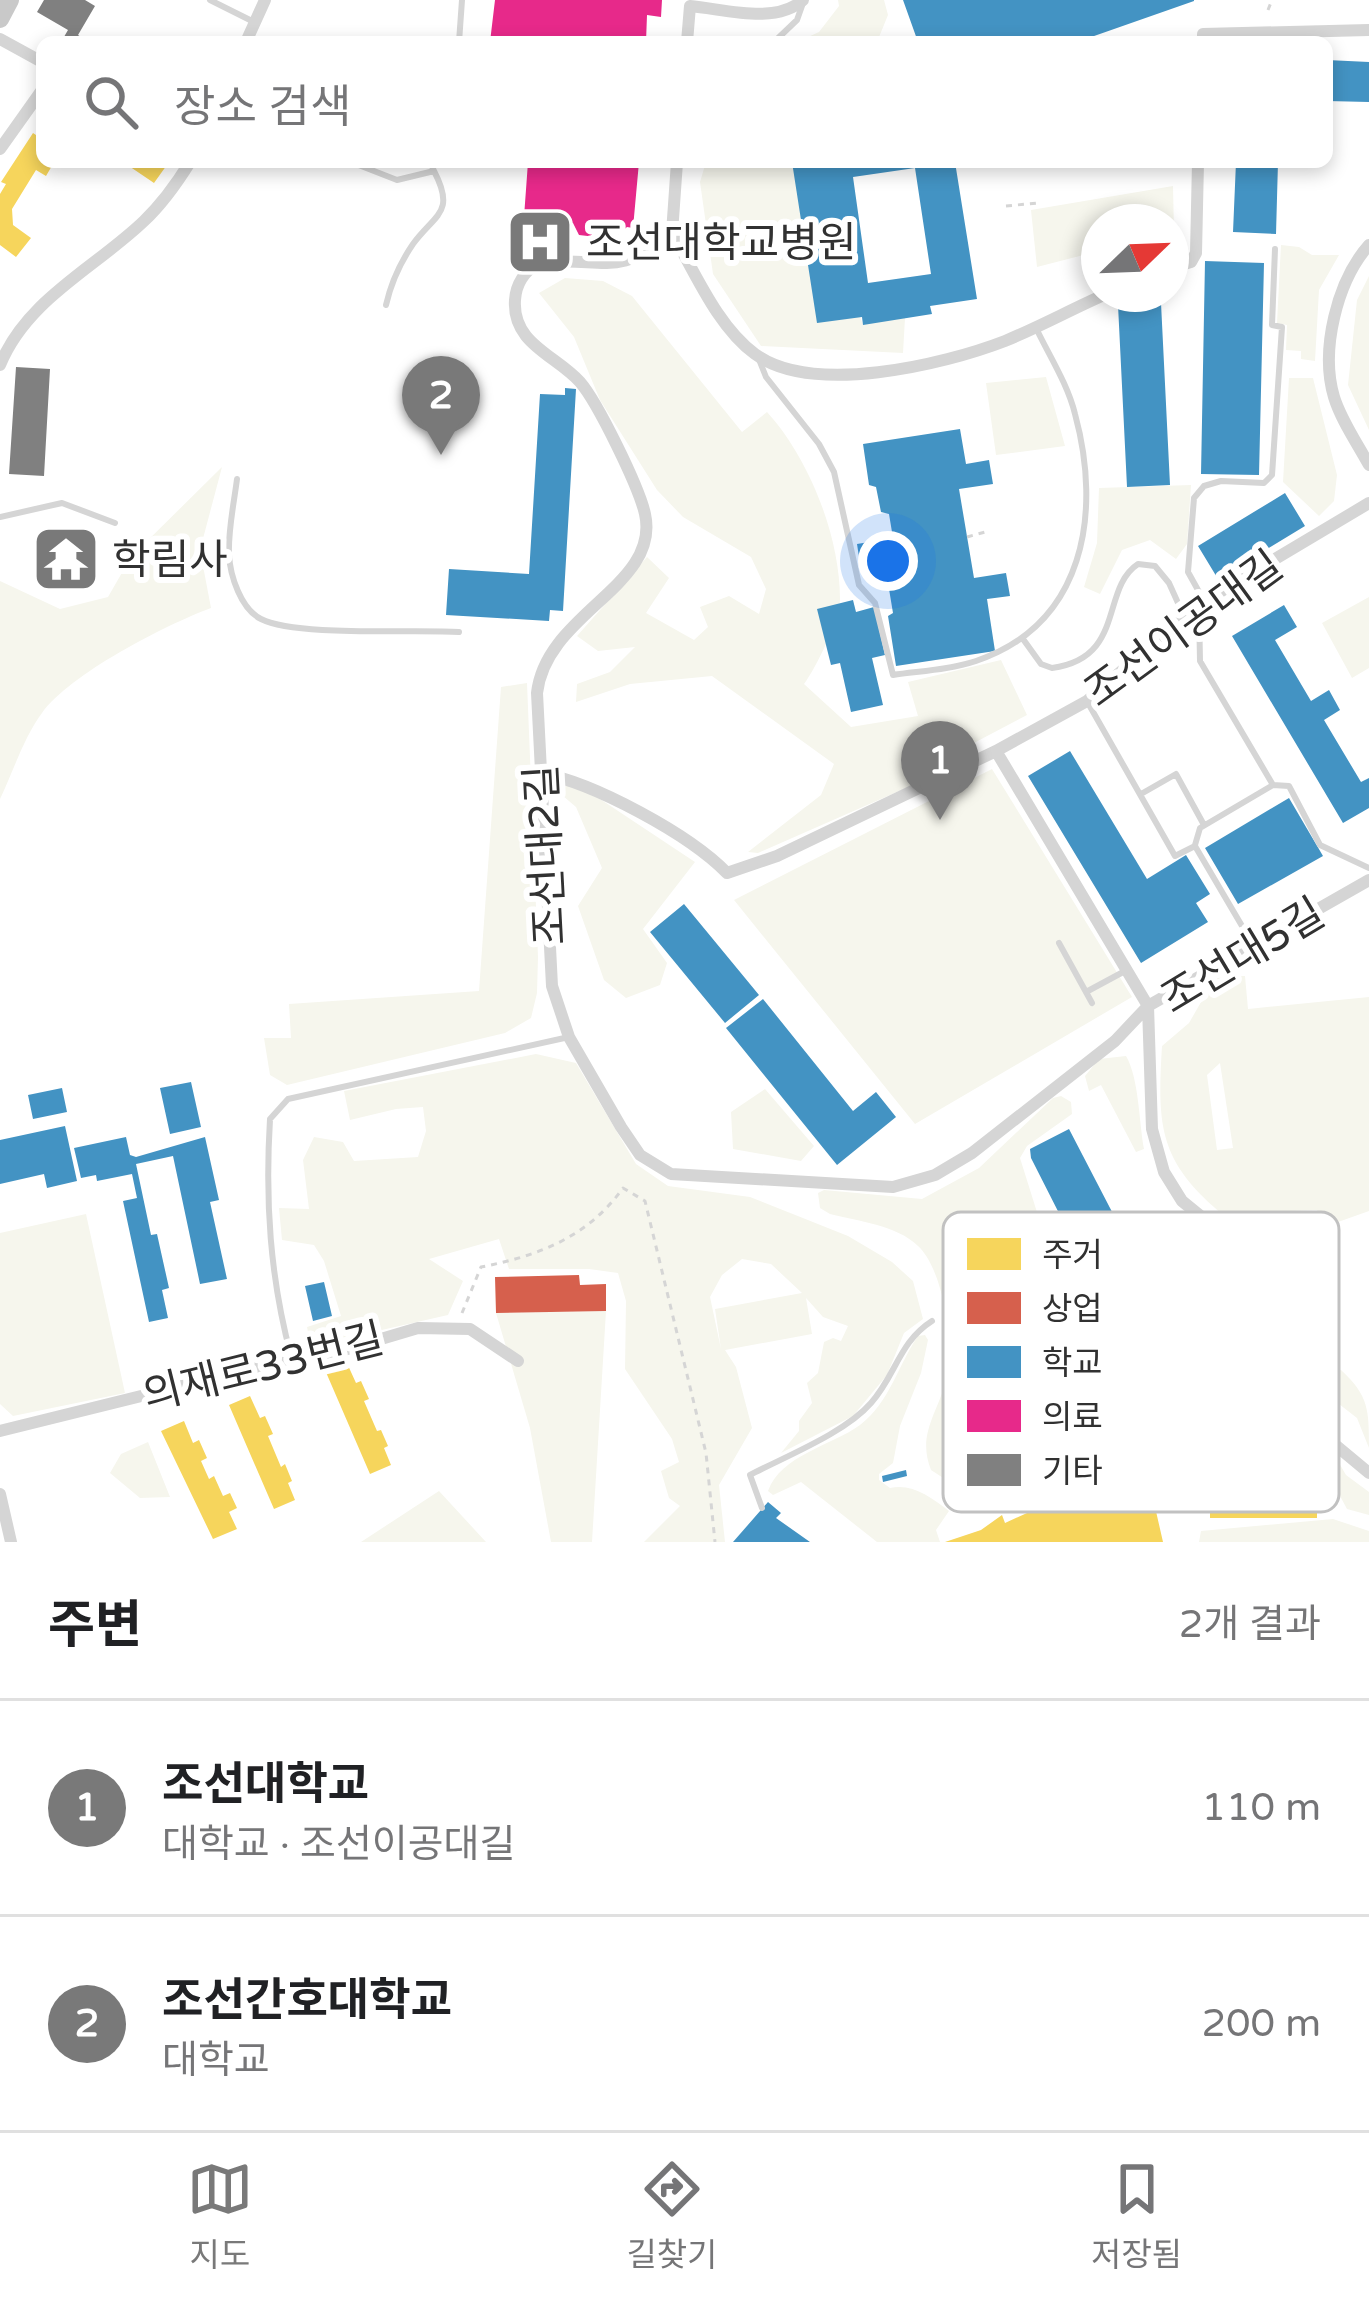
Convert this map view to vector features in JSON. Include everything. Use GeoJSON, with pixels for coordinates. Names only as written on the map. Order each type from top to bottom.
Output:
{"type":"FeatureCollection","features":[{"type":"Feature","properties":{"kind":"main road"},"geometry":{"type":"LineString","coordinates":[[0,19],[10,0]]}},
{"type":"Feature","properties":{"kind":"street"},"geometry":{"type":"LineString","coordinates":[[250,36],[265,0]]}},
{"type":"Feature","properties":{"kind":"street"},"geometry":{"type":"LineString","coordinates":[[687,36],[690,3],[782,13],[804,0]]}},
{"type":"Feature","properties":{"kind":"street"},"geometry":{"type":"LineString","coordinates":[[1203,36],[1369,30]]}},
{"type":"Feature","properties":{"kind":"street"},"geometry":{"type":"LineString","coordinates":[[0,39],[36,59]]}},
{"type":"Feature","properties":{"kind":"street"},"geometry":{"type":"LineString","coordinates":[[0,149],[36,98]]}},
{"type":"Feature","properties":{"kind":"street"},"geometry":{"type":"LineString","coordinates":[[0,365],[32,312],[141,224],[186,168]]}},
{"type":"Feature","properties":{"kind":"street"},"geometry":{"type":"LineString","coordinates":[[677,168],[672,232],[728,327],[758,356],[803,374],[875,373],[1002,342],[1081,306]]}},
{"type":"Feature","properties":{"kind":"street"},"geometry":{"type":"LineString","coordinates":[[1189,263],[1196,253],[1198,168]]}},
{"type":"Feature","properties":{"kind":"street","name":"조선대2길"},"geometry":{"type":"LineString","coordinates":[[672,232],[652,250],[624,263],[538,263],[523,276],[514,306],[530,342],[582,385],[637,492],[647,529],[638,562],[566,631],[542,669],[537,693],[552,986],[569,1037],[640,1155],[671,1174],[893,1187],[935,1174],[973,1153],[1115,1041],[1148,1006]]}},
{"type":"Feature","properties":{"kind":"street"},"geometry":{"type":"LineString","coordinates":[[1369,245],[1336,304],[1330,370],[1334,397],[1369,465]]}},
{"type":"Feature","properties":{"kind":"street","name":"조선이공대길"},"geometry":{"type":"LineString","coordinates":[[541,773],[584,784],[709,855],[727,873],[777,856],[996,752],[1087,701],[1201,604],[1369,503]]}},
{"type":"Feature","properties":{"kind":"street"},"geometry":{"type":"LineString","coordinates":[[996,752],[1148,1006]]}},
{"type":"Feature","properties":{"kind":"street","name":"조선대5길"},"geometry":{"type":"LineString","coordinates":[[1196,1212],[1182,1201],[1164,1172],[1151,1129],[1148,1006],[1369,880]]}},
{"type":"Feature","properties":{"kind":"street"},"geometry":{"type":"LineString","coordinates":[[456,1326],[479,1333],[518,1361]]}},
{"type":"Feature","properties":{"kind":"street","name":"의재로33번길"},"geometry":{"type":"LineString","coordinates":[[0,1431],[344,1350],[418,1328],[456,1326]]}},
{"type":"Feature","properties":{"kind":"street","name":"조선대5길"},"geometry":{"type":"LineString","coordinates":[[1339,1448],[1369,1473]]}},
{"type":"Feature","properties":{"kind":"street"},"geometry":{"type":"LineString","coordinates":[[0,1494],[11,1542]]}},
{"type":"Feature","properties":{"kind":"lane"},"geometry":{"type":"LineString","coordinates":[[210,0],[255,23]]}},
{"type":"Feature","properties":{"kind":"lane"},"geometry":{"type":"LineString","coordinates":[[459,36],[462,0]]}},
{"type":"Feature","properties":{"kind":"lane"},"geometry":{"type":"LineString","coordinates":[[780,36],[797,20],[804,0]]}},
{"type":"Feature","properties":{"kind":"lane"},"geometry":{"type":"LineString","coordinates":[[367,168],[398,180],[427,168]]}},
{"type":"Feature","properties":{"kind":"lane"},"geometry":{"type":"LineString","coordinates":[[386,305],[403,261],[442,213],[443,190],[433,168]]}},
{"type":"Feature","properties":{"kind":"lane"},"geometry":{"type":"LineString","coordinates":[[1273,785],[1200,661],[1201,604],[1188,572],[1194,498],[1204,485],[1264,483],[1272,476],[1282,326],[1272,325],[1276,249]]}},
{"type":"Feature","properties":{"kind":"lane"},"geometry":{"type":"LineString","coordinates":[[758,356],[766,377],[820,443],[834,472],[859,585],[874,603],[893,675],[976,661],[1023,639],[1067,585],[1085,537],[1087,481],[1075,412],[1035,327]]}},
{"type":"Feature","properties":{"kind":"lane"},"geometry":{"type":"LineString","coordinates":[[237,479],[228,551],[231,570],[247,609],[260,619],[291,628],[459,632]]}},
{"type":"Feature","properties":{"kind":"lane"},"geometry":{"type":"LineString","coordinates":[[0,517],[62,503],[115,523]]}},
{"type":"Feature","properties":{"kind":"lane"},"geometry":{"type":"LineString","coordinates":[[1023,639],[1041,664],[1052,668],[1078,659],[1108,631],[1122,580],[1138,564],[1155,566],[1185,617]]}},
{"type":"Feature","properties":{"kind":"lane"},"geometry":{"type":"LineString","coordinates":[[1087,701],[1175,856],[1195,846],[1204,825],[1273,785],[1289,786],[1321,845],[1369,868]]}},
{"type":"Feature","properties":{"kind":"lane"},"geometry":{"type":"LineString","coordinates":[[1139,794],[1176,774],[1204,825]]}},
{"type":"Feature","properties":{"kind":"lane"},"geometry":{"type":"LineString","coordinates":[[1195,846],[1254,946]]}},
{"type":"Feature","properties":{"kind":"lane"},"geometry":{"type":"LineString","coordinates":[[1059,943],[1092,1003]]}},
{"type":"Feature","properties":{"kind":"lane"},"geometry":{"type":"LineString","coordinates":[[1086,992],[1126,970]]}},
{"type":"Feature","properties":{"kind":"lane"},"geometry":{"type":"LineString","coordinates":[[291,1359],[268,1238],[270,1119],[288,1099],[569,1037]]}},
{"type":"Feature","properties":{"kind":"lane"},"geometry":{"type":"LineString","coordinates":[[762,1508],[751,1475],[856,1418],[886,1384],[909,1337],[932,1322]]}},
{"type":"Feature","properties":{"kind":"path"},"geometry":{"type":"LineString","coordinates":[[1268,10],[1272,0]]}},
{"type":"Feature","properties":{"kind":"path"},"geometry":{"type":"LineString","coordinates":[[1006,206],[1038,202]]}},
{"type":"Feature","properties":{"kind":"path"},"geometry":{"type":"LineString","coordinates":[[967,536],[985,532]]}},
{"type":"Feature","properties":{"kind":"path"},"geometry":{"type":"LineString","coordinates":[[456,1326],[481,1267],[531,1257],[574,1235],[605,1213],[623,1188],[644,1202],[706,1453],[715,1542]]}},
{"type":"Feature","properties":{"kind":"shaded area"},"geometry":{"type":"Polygon","coordinates":[[[838,0],[884,0],[888,15],[879,36],[810,36],[839,6],[838,0]]]}},
{"type":"Feature","properties":{"kind":"shaded area"},"geometry":{"type":"Polygon","coordinates":[[[704,168],[795,168],[863,324],[905,318],[903,353],[761,346],[713,274],[700,182],[704,168]]]}},
{"type":"Feature","properties":{"kind":"shaded area"},"geometry":{"type":"Polygon","coordinates":[[[1173,186],[1173,204],[1081,204],[1081,256],[1037,267],[1031,210],[1173,186]]]}},
{"type":"Feature","properties":{"kind":"shaded area"},"geometry":{"type":"Polygon","coordinates":[[[1281,245],[1299,247],[1312,255],[1339,255],[1319,290],[1315,361],[1301,359],[1301,351],[1286,350],[1287,325],[1277,323],[1281,245]]]}},
{"type":"Feature","properties":{"kind":"shaded area"},"geometry":{"type":"Polygon","coordinates":[[[1369,276],[1369,430],[1348,385],[1357,300],[1369,276]]]}},
{"type":"Feature","properties":{"kind":"shaded area"},"geometry":{"type":"Polygon","coordinates":[[[565,278],[603,281],[632,296],[742,432],[767,412],[796,452],[828,524],[840,599],[826,643],[804,684],[851,727],[918,716],[908,682],[1001,660],[1027,715],[953,754],[931,777],[758,853],[748,852],[821,795],[834,764],[712,676],[630,684],[576,702],[577,684],[610,672],[635,647],[598,651],[577,636],[647,557],[669,578],[646,613],[694,640],[708,627],[700,607],[729,596],[759,614],[766,589],[751,557],[683,517],[657,490],[600,400],[574,337],[539,293],[565,278]]]}},
{"type":"Feature","properties":{"kind":"shaded area"},"geometry":{"type":"Polygon","coordinates":[[[1046,377],[1065,446],[996,455],[986,383],[1046,377]]]}},
{"type":"Feature","properties":{"kind":"shaded area"},"geometry":{"type":"Polygon","coordinates":[[[1289,378],[1313,378],[1337,475],[1334,501],[1319,516],[1283,482],[1289,378]]]}},
{"type":"Feature","properties":{"kind":"shaded area"},"geometry":{"type":"Polygon","coordinates":[[[222,467],[200,550],[211,608],[120,652],[55,698],[30,733],[0,799],[0,581],[60,609],[108,597],[131,557],[222,467]]]}},
{"type":"Feature","properties":{"kind":"shaded area"},"geometry":{"type":"Polygon","coordinates":[[[1191,485],[1187,544],[1176,559],[1150,540],[1122,550],[1100,594],[1084,587],[1097,543],[1099,488],[1191,485]]]}},
{"type":"Feature","properties":{"kind":"shaded area"},"geometry":{"type":"Polygon","coordinates":[[[1369,597],[1369,668],[1352,678],[1322,623],[1369,597]]]}},
{"type":"Feature","properties":{"kind":"shaded area"},"geometry":{"type":"Polygon","coordinates":[[[527,683],[538,957],[531,1018],[505,1033],[287,1085],[270,1075],[264,1038],[291,1038],[289,1004],[479,991],[501,687],[527,683]]]}},
{"type":"Feature","properties":{"kind":"shaded area"},"geometry":{"type":"Polygon","coordinates":[[[992,769],[1132,997],[915,1124],[734,900],[992,769]]]}},
{"type":"Feature","properties":{"kind":"shaded area"},"geometry":{"type":"Polygon","coordinates":[[[564,783],[597,797],[695,862],[643,929],[667,963],[660,985],[626,998],[604,980],[578,906],[602,868],[576,807],[556,790],[564,783]]]}},
{"type":"Feature","properties":{"kind":"shaded area"},"geometry":{"type":"Polygon","coordinates":[[[1216,976],[1245,976],[1248,1009],[1369,997],[1369,1211],[1339,1222],[1339,1212],[1317,1210],[1220,1212],[1187,1179],[1167,1142],[1160,1100],[1162,1046],[1189,1023],[1216,976]],[[1220,1063],[1207,1075],[1217,1150],[1233,1148],[1220,1063]]]}},
{"type":"Feature","properties":{"kind":"shaded area"},"geometry":{"type":"Polygon","coordinates":[[[536,1054],[576,1063],[636,1164],[668,1186],[750,1197],[848,1236],[892,1262],[913,1281],[923,1319],[904,1333],[887,1375],[853,1416],[781,1453],[799,1431],[799,1421],[812,1403],[807,1383],[818,1373],[824,1342],[841,1341],[848,1326],[823,1317],[806,1298],[812,1334],[725,1350],[736,1367],[752,1428],[719,1485],[725,1542],[644,1542],[680,1506],[669,1498],[661,1471],[679,1462],[672,1439],[625,1369],[626,1301],[618,1273],[509,1269],[499,1239],[429,1259],[463,1281],[448,1315],[311,1346],[307,1327],[341,1316],[324,1261],[314,1245],[282,1240],[279,1208],[309,1209],[303,1160],[314,1137],[343,1142],[354,1161],[418,1157],[426,1131],[423,1107],[350,1120],[344,1091],[536,1054]],[[742,1259],[722,1275],[710,1297],[721,1349],[715,1309],[802,1293],[771,1264],[742,1259]]]}},
{"type":"Feature","properties":{"kind":"shaded area"},"geometry":{"type":"Polygon","coordinates":[[[1126,1056],[1136,1088],[1144,1149],[1136,1152],[1101,1085],[1089,1091],[1085,1076],[1099,1059],[1126,1056]]]}},
{"type":"Feature","properties":{"kind":"shaded area"},"geometry":{"type":"Polygon","coordinates":[[[765,1089],[814,1146],[801,1161],[733,1149],[731,1112],[765,1089]]]}},
{"type":"Feature","properties":{"kind":"shaded area"},"geometry":{"type":"Polygon","coordinates":[[[1061,1096],[1071,1102],[1072,1114],[1027,1146],[1020,1158],[1037,1212],[943,1212],[943,1300],[927,1257],[909,1239],[820,1208],[818,1193],[824,1190],[922,1199],[979,1168],[1053,1098],[1061,1096]]]}},
{"type":"Feature","properties":{"kind":"shaded area"},"geometry":{"type":"Polygon","coordinates":[[[86,1214],[125,1393],[13,1416],[0,1404],[0,1233],[86,1214]]]}},
{"type":"Feature","properties":{"kind":"shaded area"},"geometry":{"type":"Polygon","coordinates":[[[606,1311],[592,1542],[551,1542],[530,1428],[496,1313],[606,1311]]]}},
{"type":"Feature","properties":{"kind":"shaded area"},"geometry":{"type":"Polygon","coordinates":[[[918,1336],[928,1340],[921,1373],[900,1426],[893,1463],[879,1474],[879,1480],[890,1488],[921,1492],[948,1512],[936,1530],[940,1542],[877,1542],[801,1482],[773,1495],[768,1491],[784,1468],[870,1416],[918,1336]]]}},
{"type":"Feature","properties":{"kind":"shaded area"},"geometry":{"type":"Polygon","coordinates":[[[1339,1370],[1366,1404],[1369,1448],[1357,1418],[1339,1404],[1339,1370]]]}},
{"type":"Feature","properties":{"kind":"shaded area"},"geometry":{"type":"Polygon","coordinates":[[[943,1389],[943,1478],[931,1470],[927,1457],[930,1425],[943,1389]]]}},
{"type":"Feature","properties":{"kind":"shaded area"},"geometry":{"type":"Polygon","coordinates":[[[148,1442],[170,1497],[140,1498],[110,1473],[121,1454],[148,1442]]]}},
{"type":"Feature","properties":{"kind":"shaded area"},"geometry":{"type":"Polygon","coordinates":[[[1339,1463],[1346,1475],[1369,1492],[1369,1515],[1347,1509],[1339,1494],[1339,1463]]]}},
{"type":"Feature","properties":{"kind":"shaded area"},"geometry":{"type":"Polygon","coordinates":[[[439,1491],[486,1542],[361,1542],[439,1491]]]}},
{"type":"Feature","properties":{"kind":"shaded area"},"geometry":{"type":"Polygon","coordinates":[[[1333,1519],[1369,1531],[1369,1542],[1199,1542],[1201,1531],[1333,1519]]]}},
{"type":"Feature","properties":{"kind":"building: 주거"},"geometry":{"type":"Polygon","coordinates":[[[33,133],[36,135],[36,168],[51,168],[46,176],[36,170],[12,209],[13,225],[31,238],[16,257],[0,245],[0,194],[6,184],[1,182],[33,133]]]}},
{"type":"Feature","properties":{"kind":"building: 주거"},"geometry":{"type":"Polygon","coordinates":[[[132,168],[165,168],[154,183],[132,168]]]}},
{"type":"Feature","properties":{"kind":"building: 주거"},"geometry":{"type":"Polygon","coordinates":[[[346,1361],[356,1383],[361,1381],[369,1399],[364,1401],[388,1446],[384,1448],[391,1465],[370,1474],[325,1370],[346,1361]]]}},
{"type":"Feature","properties":{"kind":"building: 주거"},"geometry":{"type":"Polygon","coordinates":[[[250,1396],[260,1418],[265,1416],[273,1434],[268,1436],[292,1481],[288,1483],[295,1500],[274,1509],[229,1405],[250,1396]]]}},
{"type":"Feature","properties":{"kind":"building: 주거"},"geometry":{"type":"Polygon","coordinates":[[[184,1421],[193,1443],[199,1440],[207,1458],[201,1461],[209,1479],[214,1476],[223,1496],[230,1493],[237,1508],[229,1512],[237,1529],[213,1539],[161,1431],[184,1421]]]}},
{"type":"Feature","properties":{"kind":"building: 주거"},"geometry":{"type":"Polygon","coordinates":[[[1029,1512],[1156,1512],[1163,1542],[945,1542],[981,1530],[1002,1515],[1005,1523],[1029,1512]]]}},
{"type":"Feature","properties":{"kind":"building: 주거"},"geometry":{"type":"Polygon","coordinates":[[[1210,1512],[1317,1512],[1317,1518],[1210,1518],[1210,1512]]]}},
{"type":"Feature","properties":{"kind":"building: 상업"},"geometry":{"type":"Polygon","coordinates":[[[579,1275],[580,1285],[606,1284],[606,1311],[496,1313],[495,1277],[579,1275]]]}},
{"type":"Feature","properties":{"kind":"building: 학교"},"geometry":{"type":"Polygon","coordinates":[[[903,0],[1194,0],[1094,36],[916,36],[903,0]]]}},
{"type":"Feature","properties":{"kind":"building: 학교"},"geometry":{"type":"Polygon","coordinates":[[[1333,60],[1369,62],[1369,102],[1333,101],[1333,60]]]}},
{"type":"Feature","properties":{"kind":"building: 학교"},"geometry":{"type":"Polygon","coordinates":[[[793,168],[915,168],[956,168],[977,299],[930,306],[932,314],[863,325],[862,317],[817,323],[793,168]],[[915,168],[853,177],[868,283],[931,274],[915,168]]]}},
{"type":"Feature","properties":{"kind":"building: 학교"},"geometry":{"type":"Polygon","coordinates":[[[1236,168],[1278,168],[1276,234],[1233,232],[1236,168]]]}},
{"type":"Feature","properties":{"kind":"building: 학교"},"geometry":{"type":"Polygon","coordinates":[[[1205,261],[1264,263],[1259,475],[1201,474],[1205,261]]]}},
{"type":"Feature","properties":{"kind":"building: 학교"},"geometry":{"type":"Polygon","coordinates":[[[1118,312],[1161,312],[1170,485],[1127,487],[1118,312]]]}},
{"type":"Feature","properties":{"kind":"building: 학교"},"geometry":{"type":"Polygon","coordinates":[[[565,388],[576,389],[563,611],[550,610],[549,621],[446,615],[449,569],[529,574],[540,394],[565,395],[565,388]]]}},
{"type":"Feature","properties":{"kind":"building: 학교"},"geometry":{"type":"Polygon","coordinates":[[[960,429],[966,464],[989,460],[993,484],[959,489],[974,578],[1006,573],[1010,596],[987,599],[995,651],[896,666],[888,616],[893,613],[889,589],[897,588],[893,564],[861,570],[857,544],[893,538],[889,514],[881,512],[876,487],[869,485],[863,444],[960,429]]]}},
{"type":"Feature","properties":{"kind":"building: 학교"},"geometry":{"type":"Polygon","coordinates":[[[1285,493],[1305,526],[1218,579],[1198,546],[1285,493]]]}},
{"type":"Feature","properties":{"kind":"building: 학교"},"geometry":{"type":"Polygon","coordinates":[[[853,600],[856,612],[874,607],[885,655],[872,658],[883,705],[851,712],[840,663],[831,665],[817,609],[853,600]]]}},
{"type":"Feature","properties":{"kind":"building: 학교"},"geometry":{"type":"Polygon","coordinates":[[[1284,605],[1297,627],[1275,640],[1311,701],[1329,690],[1340,710],[1324,720],[1361,782],[1369,778],[1369,808],[1343,823],[1232,636],[1284,605]]]}},
{"type":"Feature","properties":{"kind":"building: 학교"},"geometry":{"type":"Polygon","coordinates":[[[1070,751],[1147,879],[1186,855],[1210,894],[1196,903],[1208,922],[1141,963],[1028,776],[1070,751]]]}},
{"type":"Feature","properties":{"kind":"building: 학교"},"geometry":{"type":"Polygon","coordinates":[[[1289,798],[1323,856],[1238,904],[1205,848],[1289,798]]]}},
{"type":"Feature","properties":{"kind":"building: 학교"},"geometry":{"type":"Polygon","coordinates":[[[684,904],[759,995],[725,1023],[650,932],[684,904]]]}},
{"type":"Feature","properties":{"kind":"building: 학교"},"geometry":{"type":"Polygon","coordinates":[[[763,999],[853,1111],[876,1092],[896,1117],[837,1165],[726,1028],[763,999]]]}},
{"type":"Feature","properties":{"kind":"building: 학교"},"geometry":{"type":"Polygon","coordinates":[[[191,1082],[201,1127],[170,1134],[160,1088],[191,1082]]]}},
{"type":"Feature","properties":{"kind":"building: 학교"},"geometry":{"type":"Polygon","coordinates":[[[62,1088],[67,1112],[33,1119],[28,1095],[62,1088]]]}},
{"type":"Feature","properties":{"kind":"building: 학교"},"geometry":{"type":"Polygon","coordinates":[[[65,1126],[77,1181],[47,1188],[44,1174],[0,1184],[0,1140],[65,1126]]]}},
{"type":"Feature","properties":{"kind":"building: 학교"},"geometry":{"type":"Polygon","coordinates":[[[1069,1129],[1112,1212],[1058,1212],[1030,1149],[1069,1129]]]}},
{"type":"Feature","properties":{"kind":"building: 학교"},"geometry":{"type":"Polygon","coordinates":[[[126,1137],[130,1155],[136,1157],[205,1137],[219,1200],[210,1202],[227,1279],[200,1284],[173,1156],[136,1164],[151,1235],[157,1234],[169,1288],[162,1290],[168,1318],[149,1322],[123,1201],[137,1198],[132,1174],[97,1181],[96,1175],[81,1178],[74,1148],[126,1137]]]}},
{"type":"Feature","properties":{"kind":"building: 학교"},"geometry":{"type":"Polygon","coordinates":[[[324,1282],[332,1316],[313,1321],[305,1286],[324,1282]]]}},
{"type":"Feature","properties":{"kind":"building: 학교"},"geometry":{"type":"Polygon","coordinates":[[[906,1470],[907,1476],[883,1482],[882,1476],[906,1470]]]}},
{"type":"Feature","properties":{"kind":"building: 학교"},"geometry":{"type":"Polygon","coordinates":[[[768,1502],[781,1513],[776,1518],[810,1542],[733,1542],[768,1502]]]}},
{"type":"Feature","properties":{"kind":"building: 의료"},"geometry":{"type":"Polygon","coordinates":[[[495,0],[662,0],[661,17],[647,15],[646,36],[491,36],[495,0]]]}},
{"type":"Feature","properties":{"kind":"building: 의료"},"geometry":{"type":"Polygon","coordinates":[[[528,168],[638,168],[633,228],[618,235],[579,235],[573,223],[524,217],[528,168]]]}},
{"type":"Feature","properties":{"kind":"building: 기타"},"geometry":{"type":"Polygon","coordinates":[[[44,0],[85,0],[95,6],[79,36],[64,36],[68,30],[37,12],[44,0]]]}},
{"type":"Feature","properties":{"kind":"building: 기타"},"geometry":{"type":"Polygon","coordinates":[[[16,367],[50,369],[44,476],[9,474],[16,367]]]}},
{"type":"Feature","properties":{"kind":"place","name":"조선대학교병원"},"geometry":{"type":"Point","coordinates":[540,242]}},
{"type":"Feature","properties":{"kind":"place","name":"조선간호대학교"},"geometry":{"type":"Point","coordinates":[441,455]}},
{"type":"Feature","properties":{"kind":"place","name":"학림사"},"geometry":{"type":"Point","coordinates":[66,559]}},
{"type":"Feature","properties":{"kind":"place","name":"조선대학교"},"geometry":{"type":"Point","coordinates":[940,820]}}]}
